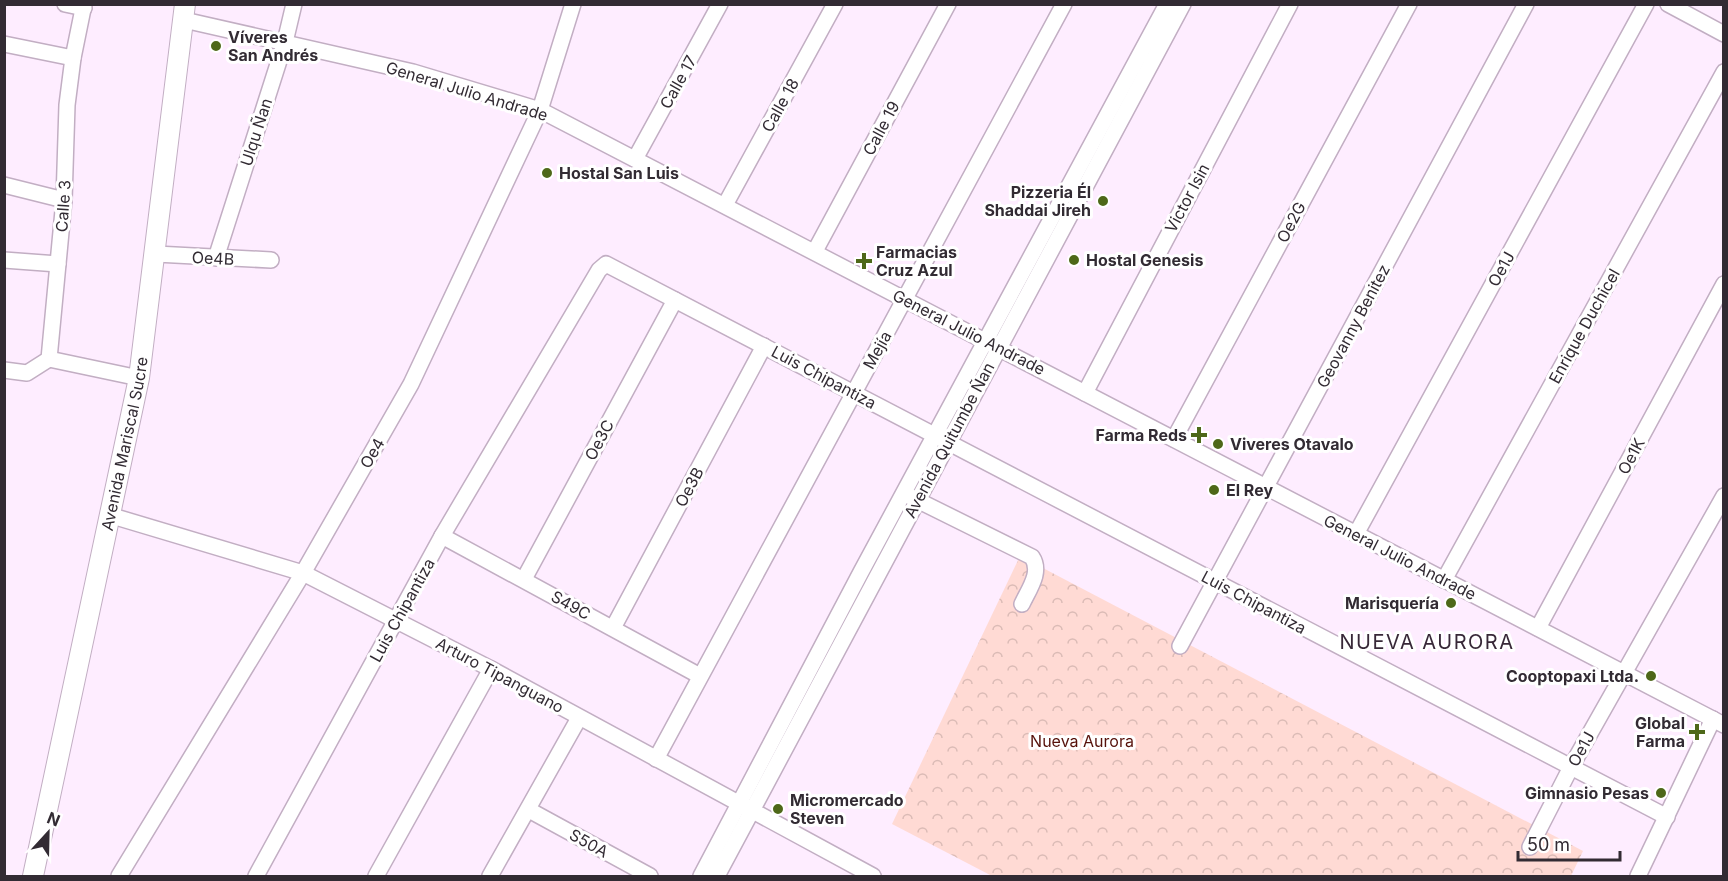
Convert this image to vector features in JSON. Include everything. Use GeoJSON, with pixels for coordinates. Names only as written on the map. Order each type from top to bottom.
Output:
{"type":"FeatureCollection","features":[{"type":"Feature","properties":{"kind":"main road","name":"Avenida Mariscal Sucre"},"geometry":{"type":"LineString","coordinates":[[33,876],[139,378],[184,12]]}},
{"type":"Feature","properties":{"kind":"street"},"geometry":{"type":"LineString","coordinates":[[65,4],[84,6]]}},
{"type":"Feature","properties":{"kind":"street","name":"Ulqu Ñan"},"geometry":{"type":"LineString","coordinates":[[216,258],[285,42],[294,4]]}},
{"type":"Feature","properties":{"kind":"street","name":"Oe4"},"geometry":{"type":"LineString","coordinates":[[119,876],[303,573],[411,384],[540,110],[573,4]]}},
{"type":"Feature","properties":{"kind":"street","name":"Calle 17"},"geometry":{"type":"LineString","coordinates":[[635,159],[720,4]]}},
{"type":"Feature","properties":{"kind":"street","name":"Calle 18"},"geometry":{"type":"LineString","coordinates":[[725,205],[835,4]]}},
{"type":"Feature","properties":{"kind":"street","name":"Calle 19"},"geometry":{"type":"LineString","coordinates":[[815,251],[948,4]]}},
{"type":"Feature","properties":{"kind":"street","name":"Mejía"},"geometry":{"type":"LineString","coordinates":[[656,759],[1064,4]]}},
{"type":"Feature","properties":{"kind":"street","name":"Avenida Quitumbe Ñan"},"geometry":{"type":"LineString","coordinates":[[992,345],[1167,4]]}},
{"type":"Feature","properties":{"kind":"street","name":"Avenida Quitumbe Ñan"},"geometry":{"type":"LineString","coordinates":[[717,876],[746,806],[903,493],[941,438],[1183,4]]}},
{"type":"Feature","properties":{"kind":"street","name":"Victor Isin"},"geometry":{"type":"LineString","coordinates":[[1085,393],[1290,4]]}},
{"type":"Feature","properties":{"kind":"street","name":"Oe2G"},"geometry":{"type":"LineString","coordinates":[[1174,439],[1409,4]]}},
{"type":"Feature","properties":{"kind":"street","name":"Geovanny Benitez"},"geometry":{"type":"LineString","coordinates":[[1180,646],[1526,4]]}},
{"type":"Feature","properties":{"kind":"street","name":"Oe1J"},"geometry":{"type":"LineString","coordinates":[[1356,534],[1646,4]]}},
{"type":"Feature","properties":{"kind":"street"},"geometry":{"type":"LineString","coordinates":[[1668,4],[1724,34]]}},
{"type":"Feature","properties":{"kind":"street","name":"Calle 3"},"geometry":{"type":"LineString","coordinates":[[49,359],[64,200],[67,105],[73,58],[84,6]]}},
{"type":"Feature","properties":{"kind":"street","name":"General Julio Andrade"},"geometry":{"type":"LineString","coordinates":[[184,12],[285,42],[413,72],[540,110],[1718,722]]}},
{"type":"Feature","properties":{"kind":"street"},"geometry":{"type":"LineString","coordinates":[[4,44],[73,58]]}},
{"type":"Feature","properties":{"kind":"street","name":"Enrique Duchicel"},"geometry":{"type":"LineString","coordinates":[[1444,580],[1724,72]]}},
{"type":"Feature","properties":{"kind":"street"},"geometry":{"type":"LineString","coordinates":[[4,185],[64,200]]}},
{"type":"Feature","properties":{"kind":"street","name":"Oe4B"},"geometry":{"type":"LineString","coordinates":[[156,254],[271,260]]}},
{"type":"Feature","properties":{"kind":"street"},"geometry":{"type":"LineString","coordinates":[[4,260],[58,264]]}},
{"type":"Feature","properties":{"kind":"street","name":"Luis Chipantiza"},"geometry":{"type":"LineString","coordinates":[[256,876],[442,536],[599,270],[606,264],[614,266],[675,300],[1667,817]]}},
{"type":"Feature","properties":{"kind":"street","name":"Oe1K"},"geometry":{"type":"LineString","coordinates":[[1538,628],[1724,284]]}},
{"type":"Feature","properties":{"kind":"street","name":"Oe3C"},"geometry":{"type":"LineString","coordinates":[[524,579],[675,300]]}},
{"type":"Feature","properties":{"kind":"street","name":"Oe3B"},"geometry":{"type":"LineString","coordinates":[[613,628],[764,346]]}},
{"type":"Feature","properties":{"kind":"street"},"geometry":{"type":"LineString","coordinates":[[4,370],[27,373],[49,359],[139,378]]}},
{"type":"Feature","properties":{"kind":"street","name":"Avenida Quitumbe Ñan"},"geometry":{"type":"LineString","coordinates":[[701,876],[746,806],[918,500],[941,438]]}},
{"type":"Feature","properties":{"kind":"street"},"geometry":{"type":"LineString","coordinates":[[903,493],[1032,557],[1037,565],[1036,573],[1022,604]]}},
{"type":"Feature","properties":{"kind":"street","name":"Oe1J"},"geometry":{"type":"LineString","coordinates":[[1530,847],[1622,674],[1718,514],[1724,496]]}},
{"type":"Feature","properties":{"kind":"street","name":"Arturo Tipanguano"},"geometry":{"type":"LineString","coordinates":[[109,515],[303,573],[490,669],[873,876]]}},
{"type":"Feature","properties":{"kind":"street","name":"S49C"},"geometry":{"type":"LineString","coordinates":[[442,536],[700,676]]}},
{"type":"Feature","properties":{"kind":"street"},"geometry":{"type":"LineString","coordinates":[[376,876],[490,669]]}},
{"type":"Feature","properties":{"kind":"street"},"geometry":{"type":"LineString","coordinates":[[490,876],[579,718]]}},
{"type":"Feature","properties":{"kind":"street"},"geometry":{"type":"LineString","coordinates":[[1638,876],[1718,722]]}},
{"type":"Feature","properties":{"kind":"street","name":"S50A"},"geometry":{"type":"LineString","coordinates":[[529,810],[650,876]]}},
{"type":"Feature","properties":{"kind":"green space","name":"Nueva Aurora"},"geometry":{"type":"Polygon","coordinates":[[[1020,556],[1583,851],[1571,876],[992,876],[892,824],[1020,556]]]}},
{"type":"Feature","properties":{"kind":"place","name":"Víveres San Andrés"},"geometry":{"type":"Point","coordinates":[216,46]}},
{"type":"Feature","properties":{"kind":"place","name":"Hostal San Luis"},"geometry":{"type":"Point","coordinates":[547,173]}},
{"type":"Feature","properties":{"kind":"place","name":"Pizzeria Él Shaddai Jireh"},"geometry":{"type":"Point","coordinates":[1103,201]}},
{"type":"Feature","properties":{"kind":"place","name":"Hostal Genesis"},"geometry":{"type":"Point","coordinates":[1074,260]}},
{"type":"Feature","properties":{"kind":"place","name":"Farmacias Cruz Azul"},"geometry":{"type":"Point","coordinates":[864,261]}},
{"type":"Feature","properties":{"kind":"place","name":"Farma Reds"},"geometry":{"type":"Point","coordinates":[1199,435]}},
{"type":"Feature","properties":{"kind":"place","name":"Viveres Otavalo"},"geometry":{"type":"Point","coordinates":[1218,444]}},
{"type":"Feature","properties":{"kind":"place","name":"El Rey"},"geometry":{"type":"Point","coordinates":[1214,490]}},
{"type":"Feature","properties":{"kind":"place","name":"Marisquería"},"geometry":{"type":"Point","coordinates":[1451,603]}},
{"type":"Feature","properties":{"kind":"place","name":"Cooptopaxi Ltda."},"geometry":{"type":"Point","coordinates":[1651,676]}},
{"type":"Feature","properties":{"kind":"place","name":"Global Farma"},"geometry":{"type":"Point","coordinates":[1697,732]}},
{"type":"Feature","properties":{"kind":"place","name":"Gimnasio Pesas"},"geometry":{"type":"Point","coordinates":[1661,793]}},
{"type":"Feature","properties":{"kind":"place","name":"Micromercado Steven"},"geometry":{"type":"Point","coordinates":[778,809]}},
{"type":"Feature","properties":{"kind":"district","name":"NUEVA AURORA"},"geometry":{"type":"Point","coordinates":[1427,642]}}]}
